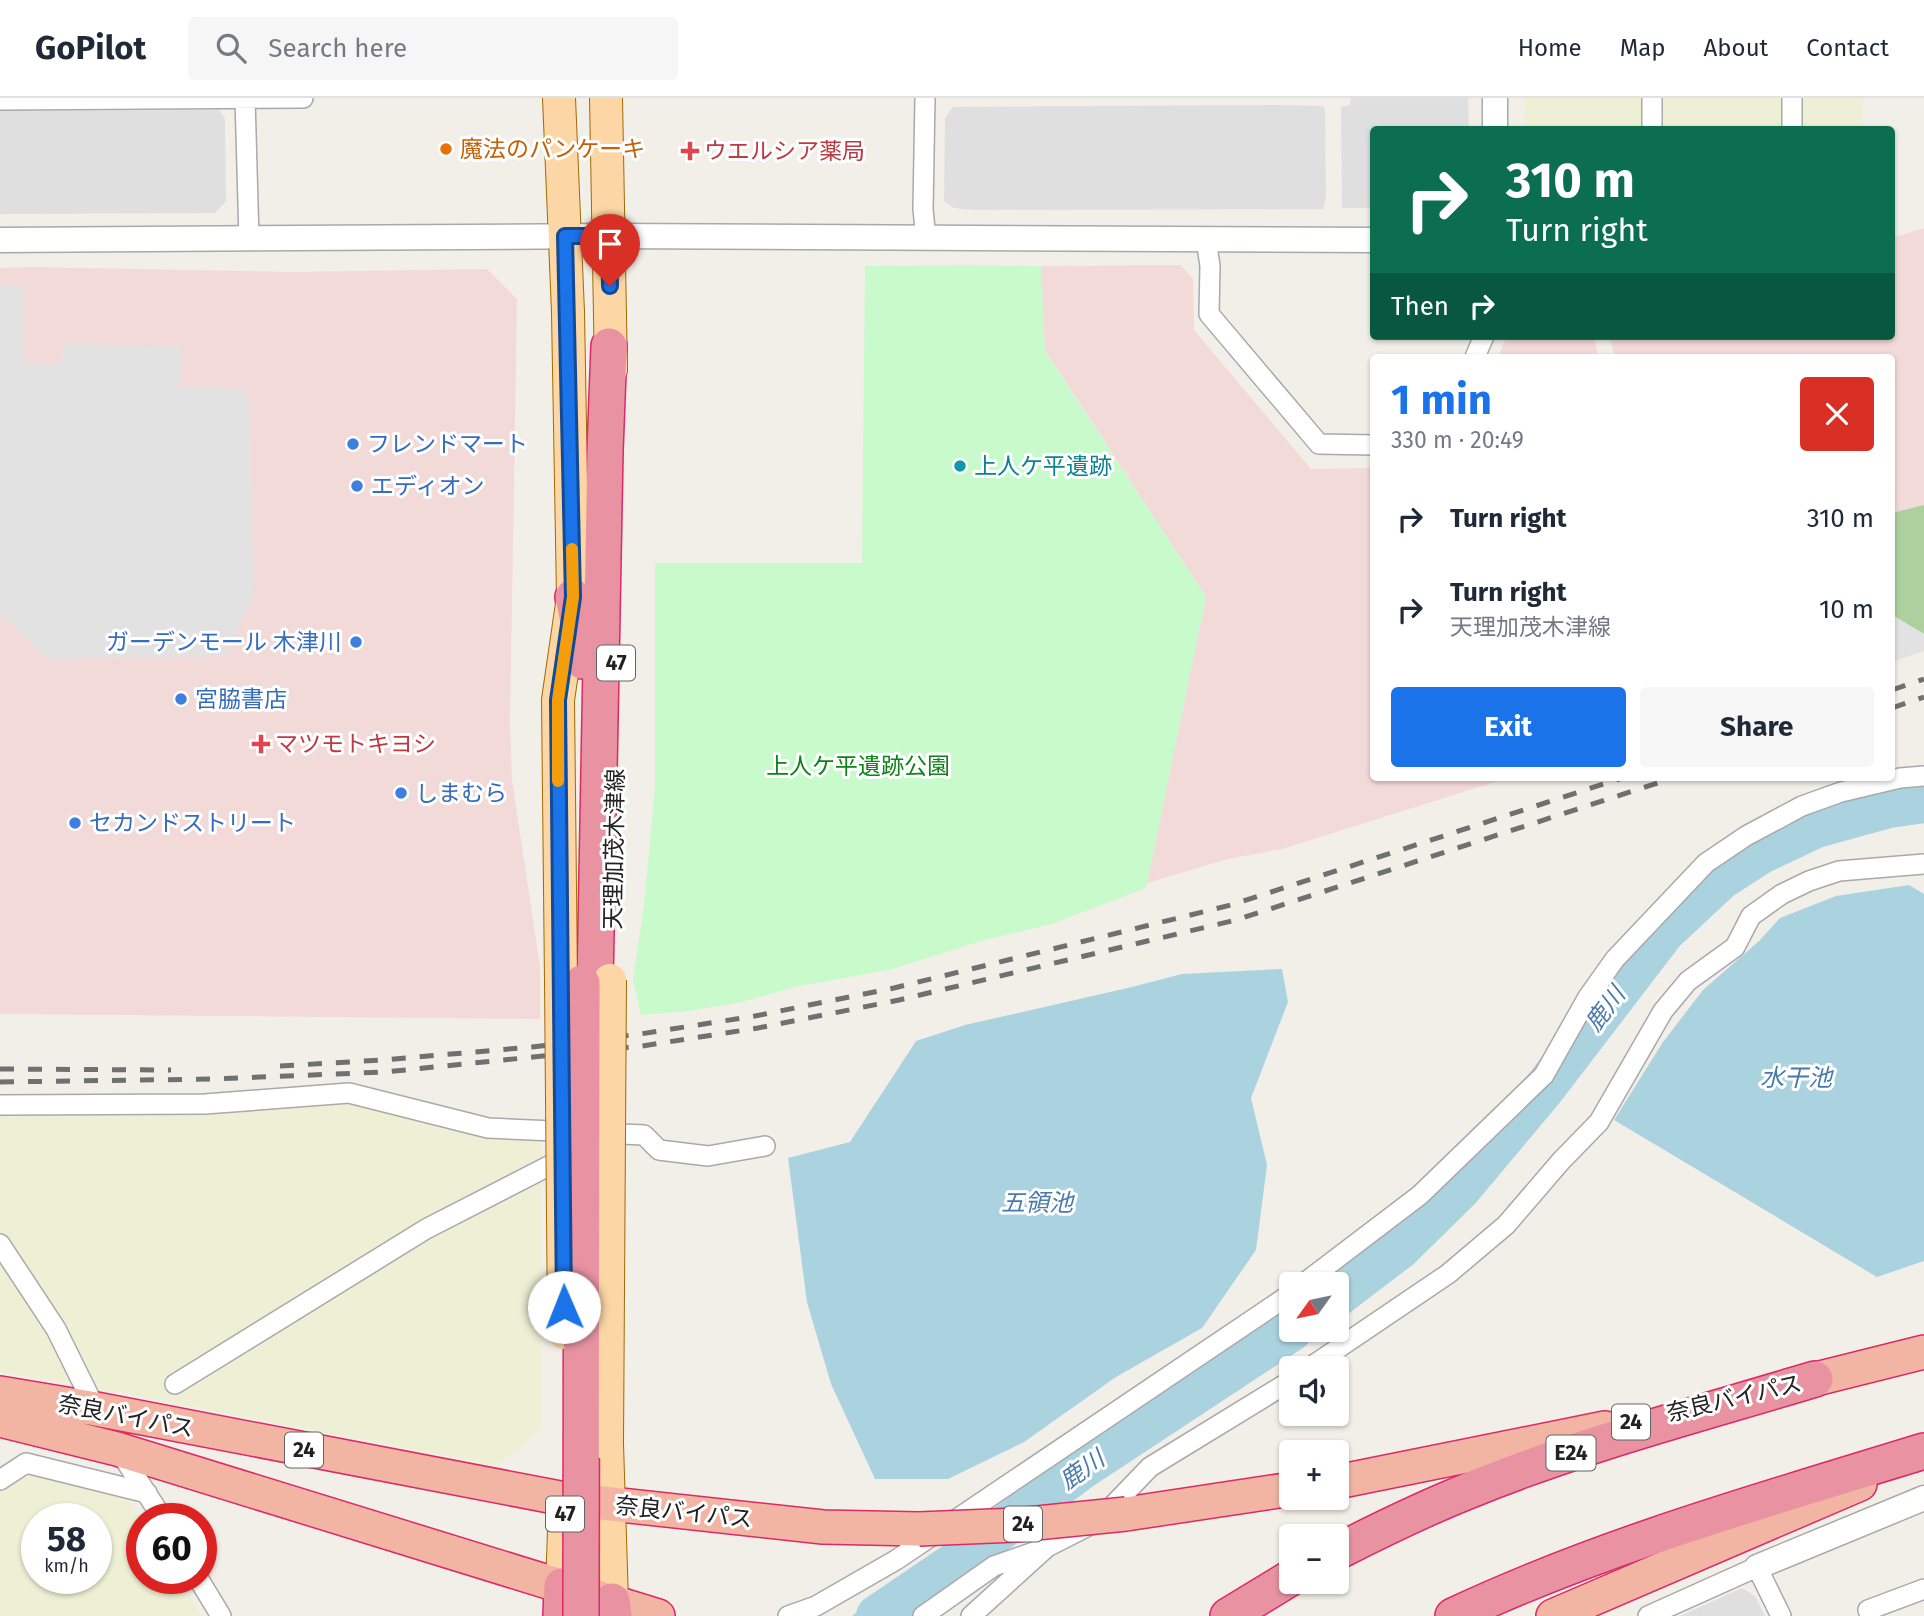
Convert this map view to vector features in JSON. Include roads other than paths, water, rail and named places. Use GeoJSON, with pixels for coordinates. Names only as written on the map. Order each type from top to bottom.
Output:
{"type":"FeatureCollection","features":[{"type":"Feature","properties":{"kind":"highway"},"geometry":{"type":"LineString","coordinates":[[581,1616],[587,982],[609,346]]}},
{"type":"Feature","properties":{"kind":"highway"},"geometry":{"type":"LineString","coordinates":[[573,597],[582,640],[587,982],[608,1611]]}},
{"type":"Feature","properties":{"kind":"highway","name":"奈良バイパス"},"geometry":{"type":"LineString","coordinates":[[1349,1480],[1559,1438],[1815,1380],[1924,1352]]}},
{"type":"Feature","properties":{"kind":"highway","name":"E24"},"geometry":{"type":"LineString","coordinates":[[1349,1546],[1469,1490],[1540,1464],[1610,1440],[1815,1380]]}},
{"type":"Feature","properties":{"kind":"highway","name":"奈良バイパス"},"geometry":{"type":"LineString","coordinates":[[0,1393],[565,1499],[823,1527],[919,1529],[1016,1525],[1126,1514],[1279,1491]]}},
{"type":"Feature","properties":{"kind":"highway","name":"奈良バイパス"},"geometry":{"type":"LineString","coordinates":[[0,1420],[117,1449],[562,1601],[608,1611],[658,1616]]}},
{"type":"Feature","properties":{"kind":"highway"},"geometry":{"type":"LineString","coordinates":[[1453,1616],[1571,1566],[1655,1535],[1924,1451]]}},
{"type":"Feature","properties":{"kind":"highway"},"geometry":{"type":"LineString","coordinates":[[1553,1616],[1924,1457]]}},
{"type":"Feature","properties":{"kind":"highway"},"geometry":{"type":"LineString","coordinates":[[1228,1616],[1279,1585]]}},
{"type":"Feature","properties":{"kind":"main road"},"geometry":{"type":"LineString","coordinates":[[559,98],[565,236],[573,597]]}},
{"type":"Feature","properties":{"kind":"main road"},"geometry":{"type":"LineString","coordinates":[[606,98],[609,346]]}},
{"type":"Feature","properties":{"kind":"main road","name":"47"},"geometry":{"type":"LineString","coordinates":[[562,1601],[565,1443],[587,982]]}},
{"type":"Feature","properties":{"kind":"main road","name":"47"},"geometry":{"type":"LineString","coordinates":[[587,982],[607,1444],[608,1611]]}},
{"type":"Feature","properties":{"kind":"street"},"geometry":{"type":"LineString","coordinates":[[246,98],[249,239]]}},
{"type":"Feature","properties":{"kind":"street"},"geometry":{"type":"LineString","coordinates":[[0,100],[303,98]]}},
{"type":"Feature","properties":{"kind":"street"},"geometry":{"type":"LineString","coordinates":[[925,98],[923,209],[926,239]]}},
{"type":"Feature","properties":{"kind":"street"},"geometry":{"type":"LineString","coordinates":[[1495,98],[1495,126]]}},
{"type":"Feature","properties":{"kind":"street"},"geometry":{"type":"LineString","coordinates":[[1652,98],[1652,126]]}},
{"type":"Feature","properties":{"kind":"street"},"geometry":{"type":"LineString","coordinates":[[1792,98],[1792,126]]}},
{"type":"Feature","properties":{"kind":"street"},"geometry":{"type":"LineString","coordinates":[[0,240],[565,236],[1370,240]]}},
{"type":"Feature","properties":{"kind":"street"},"geometry":{"type":"LineString","coordinates":[[1206,239],[1210,266],[1209,314],[1319,444],[1370,444]]}},
{"type":"Feature","properties":{"kind":"street"},"geometry":{"type":"LineString","coordinates":[[1895,779],[1924,776]]}},
{"type":"Feature","properties":{"kind":"street"},"geometry":{"type":"LineString","coordinates":[[1319,1272],[1420,1195],[1544,1075],[1588,997],[1615,959],[1706,863],[1746,836],[1802,806],[1841,792],[1887,781]]}},
{"type":"Feature","properties":{"kind":"street"},"geometry":{"type":"LineString","coordinates":[[1327,1356],[1428,1289],[1506,1226],[1560,1161],[1599,1122],[1663,1011],[1688,981],[1735,947],[1751,916],[1791,890],[1839,871],[1924,864]]}},
{"type":"Feature","properties":{"kind":"street"},"geometry":{"type":"LineString","coordinates":[[0,1105],[205,1104],[349,1093],[488,1128],[644,1135],[659,1150],[708,1156],[765,1146]]}},
{"type":"Feature","properties":{"kind":"street"},"geometry":{"type":"LineString","coordinates":[[176,1384],[426,1228],[572,1153],[588,1133]]}},
{"type":"Feature","properties":{"kind":"street"},"geometry":{"type":"LineString","coordinates":[[0,1244],[56,1329],[117,1449],[153,1503]]}},
{"type":"Feature","properties":{"kind":"street"},"geometry":{"type":"LineString","coordinates":[[788,1616],[816,1606],[896,1560],[1279,1302]]}},
{"type":"Feature","properties":{"kind":"street"},"geometry":{"type":"LineString","coordinates":[[923,1616],[994,1566],[1047,1547],[1098,1521],[1150,1467],[1279,1388]]}},
{"type":"Feature","properties":{"kind":"street"},"geometry":{"type":"LineString","coordinates":[[0,1480],[26,1463],[147,1493]]}},
{"type":"Feature","properties":{"kind":"street"},"geometry":{"type":"LineString","coordinates":[[1648,1616],[1757,1567],[1924,1499]]}},
{"type":"Feature","properties":{"kind":"street"},"geometry":{"type":"LineString","coordinates":[[971,1616],[1047,1547]]}},
{"type":"Feature","properties":{"kind":"street"},"geometry":{"type":"LineString","coordinates":[[1757,1567],[1781,1616]]}},
{"type":"Feature","properties":{"kind":"street"},"geometry":{"type":"LineString","coordinates":[[1871,1616],[1868,1611],[1924,1589]]}},
{"type":"Feature","properties":{"kind":"street"},"geometry":{"type":"LineString","coordinates":[[208,1594],[221,1616]]}},
{"type":"Feature","properties":{"kind":"water","name":"水干池"},"geometry":{"type":"Polygon","coordinates":[[[1909,885],[1924,894],[1924,1261],[1877,1277],[1614,1120],[1663,1042],[1703,990],[1759,941],[1780,918],[1836,896],[1909,885]]]}},
{"type":"Feature","properties":{"kind":"water","name":"五領池"},"geometry":{"type":"Polygon","coordinates":[[[1282,969],[1288,1002],[1251,1098],[1267,1165],[1256,1250],[1202,1328],[1116,1377],[1024,1442],[948,1479],[875,1479],[831,1384],[807,1302],[788,1158],[850,1142],[916,1041],[965,1025],[1182,974],[1282,969]]]}},
{"type":"Feature","properties":{"kind":"water"},"geometry":{"type":"Polygon","coordinates":[[[961,1559],[894,1616],[852,1616],[858,1611],[961,1559]]]}},
{"type":"Feature","properties":{"kind":"waterway","name":"鹿川"},"geometry":{"type":"LineString","coordinates":[[1349,1287],[1400,1248],[1460,1189],[1543,1090],[1664,932],[1722,878],[1761,853],[1816,827],[1889,807],[1924,802]]}},
{"type":"Feature","properties":{"kind":"waterway","name":"鹿川"},"geometry":{"type":"LineString","coordinates":[[877,1616],[961,1559],[1081,1469],[1279,1339]]}},
{"type":"Feature","properties":{"kind":"railway"},"geometry":{"type":"LineString","coordinates":[[1895,689],[1924,679]]}},
{"type":"Feature","properties":{"kind":"railway"},"geometry":{"type":"LineString","coordinates":[[1895,707],[1924,697]]}},
{"type":"Feature","properties":{"kind":"railway"},"geometry":{"type":"LineString","coordinates":[[280,1066],[532,1047],[640,1034],[755,1016],[894,988],[1231,905],[1613,781]]}},
{"type":"Feature","properties":{"kind":"railway"},"geometry":{"type":"LineString","coordinates":[[0,1082],[213,1079],[385,1072],[642,1046],[758,1028],[899,1000],[1236,920],[1664,781]]}},
{"type":"Feature","properties":{"kind":"railway"},"geometry":{"type":"LineString","coordinates":[[0,1069],[171,1070]]}},
{"type":"Feature","properties":{"kind":"place","name":"魔法のパンケーキ"},"geometry":{"type":"Point","coordinates":[446,149]}},
{"type":"Feature","properties":{"kind":"place","name":"ウエルシア薬局"},"geometry":{"type":"Point","coordinates":[690,151]}},
{"type":"Feature","properties":{"kind":"place","name":"フレンドマート"},"geometry":{"type":"Point","coordinates":[353,444]}},
{"type":"Feature","properties":{"kind":"place","name":"上人ケ平遺跡"},"geometry":{"type":"Point","coordinates":[960,466]}},
{"type":"Feature","properties":{"kind":"place","name":"エディオン"},"geometry":{"type":"Point","coordinates":[357,486]}},
{"type":"Feature","properties":{"kind":"place","name":"ガーデンモール 木津川"},"geometry":{"type":"Point","coordinates":[356,642]}},
{"type":"Feature","properties":{"kind":"place","name":"宮脇書店"},"geometry":{"type":"Point","coordinates":[181,699]}},
{"type":"Feature","properties":{"kind":"place","name":"マツモトキヨシ"},"geometry":{"type":"Point","coordinates":[261,744]}},
{"type":"Feature","properties":{"kind":"place","name":"しまむら"},"geometry":{"type":"Point","coordinates":[401,793]}},
{"type":"Feature","properties":{"kind":"place","name":"セカンドストリート"},"geometry":{"type":"Point","coordinates":[75,823]}},
{"type":"Feature","properties":{"kind":"park label","name":"上人ケ平遺跡公園"},"geometry":{"type":"Point","coordinates":[858,766]}}]}
